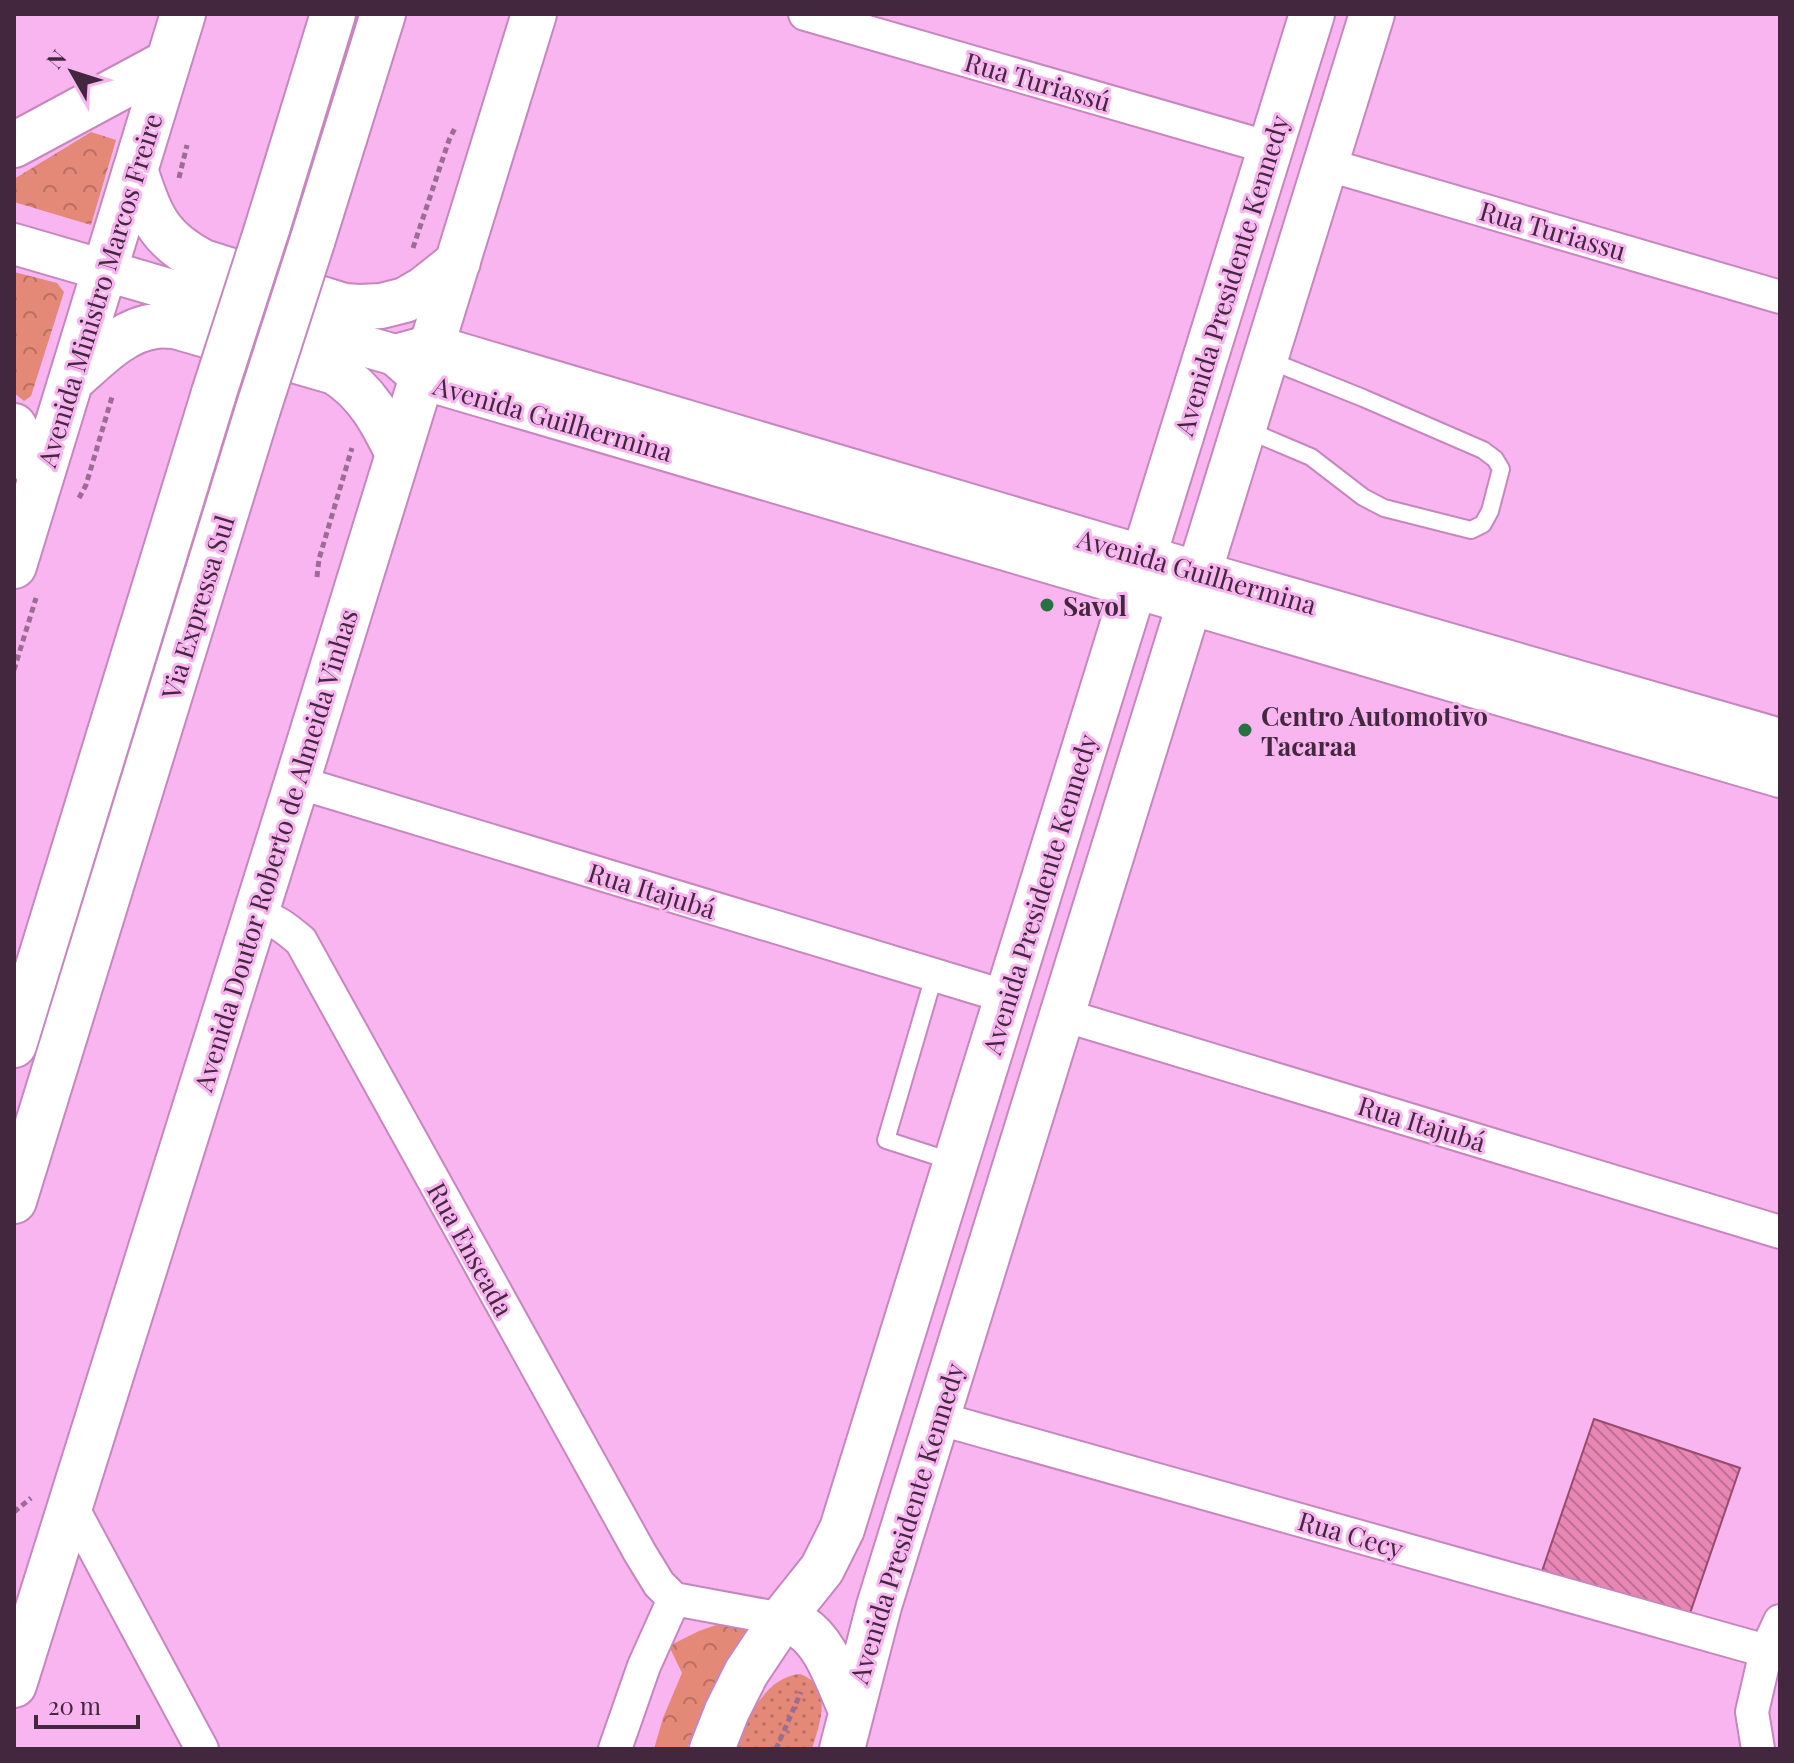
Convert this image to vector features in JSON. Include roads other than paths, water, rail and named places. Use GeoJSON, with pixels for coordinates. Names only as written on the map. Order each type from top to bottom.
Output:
{"type":"FeatureCollection","features":[{"type":"Feature","properties":{"kind":"main road","name":"Avenida Ministro Marcos Freire"},"geometry":{"type":"LineString","coordinates":[[14,566],[183,14]]}},
{"type":"Feature","properties":{"kind":"main road","name":"Via Expressa Sul"},"geometry":{"type":"LineString","coordinates":[[14,1045],[333,14]]}},
{"type":"Feature","properties":{"kind":"main road","name":"Via Expressa Sul"},"geometry":{"type":"LineString","coordinates":[[14,1201],[383,14]]}},
{"type":"Feature","properties":{"kind":"main road","name":"Avenida Doutor Roberto de Almeida Vinhas"},"geometry":{"type":"LineString","coordinates":[[14,1685],[398,454],[416,360],[458,262],[534,14]]}},
{"type":"Feature","properties":{"kind":"main road","name":"Avenida Presidente Kennedy"},"geometry":{"type":"LineString","coordinates":[[712,1749],[746,1673],[782,1619],[822,1569],[842,1529],[1312,14]]}},
{"type":"Feature","properties":{"kind":"main road","name":"Avenida Presidente Kennedy"},"geometry":{"type":"LineString","coordinates":[[843,1713],[879,1606],[1372,14]]}},
{"type":"Feature","properties":{"kind":"main road"},"geometry":{"type":"LineString","coordinates":[[14,145],[168,62]]}},
{"type":"Feature","properties":{"kind":"main road"},"geometry":{"type":"LineString","coordinates":[[135,170],[150,214],[161,231],[187,254],[203,262],[344,306],[381,306],[405,300],[458,262]]}},
{"type":"Feature","properties":{"kind":"main road"},"geometry":{"type":"LineString","coordinates":[[71,381],[109,348],[131,334],[153,326],[175,326],[335,372],[350,381],[373,407],[398,454]]}},
{"type":"Feature","properties":{"kind":"main road"},"geometry":{"type":"LineString","coordinates":[[14,426],[41,478]]}},
{"type":"Feature","properties":{"kind":"main road"},"geometry":{"type":"LineString","coordinates":[[782,1619],[801,1627],[824,1650],[843,1713]]}},
{"type":"Feature","properties":{"kind":"main road"},"geometry":{"type":"LineString","coordinates":[[746,1673],[781,1661],[815,1667],[843,1713]]}},
{"type":"Feature","properties":{"kind":"street","name":"Rua Turiassú"},"geometry":{"type":"LineString","coordinates":[[805,14],[1270,148]]}},
{"type":"Feature","properties":{"kind":"street","name":"Rua Turiassu"},"geometry":{"type":"LineString","coordinates":[[1325,164],[1780,297]]}},
{"type":"Feature","properties":{"kind":"street","name":"Avenida Guilhermina"},"geometry":{"type":"LineString","coordinates":[[14,244],[1194,588],[1780,777]]}},
{"type":"Feature","properties":{"kind":"street","name":"Avenida Guilhermina"},"geometry":{"type":"LineString","coordinates":[[1194,588],[1780,739]]}},
{"type":"Feature","properties":{"kind":"street","name":"Rua Itajubá"},"geometry":{"type":"LineString","coordinates":[[297,782],[1007,997]]}},
{"type":"Feature","properties":{"kind":"street","name":"Rua Enseada"},"geometry":{"type":"LineString","coordinates":[[255,915],[279,924],[301,941],[640,1553],[659,1584],[674,1599]]}},
{"type":"Feature","properties":{"kind":"street","name":"Rua Itajubá"},"geometry":{"type":"LineString","coordinates":[[1063,1015],[1780,1232]]}},
{"type":"Feature","properties":{"kind":"street","name":"Rua Cecy"},"geometry":{"type":"LineString","coordinates":[[937,1418],[1766,1651]]}},
{"type":"Feature","properties":{"kind":"street"},"geometry":{"type":"LineString","coordinates":[[71,1505],[202,1749]]}},
{"type":"Feature","properties":{"kind":"street"},"geometry":{"type":"LineString","coordinates":[[615,1749],[644,1666],[674,1599],[782,1619]]}},
{"type":"Feature","properties":{"kind":"street"},"geometry":{"type":"LineString","coordinates":[[1758,1749],[1752,1712],[1766,1651],[1780,1621]]}},
{"type":"Feature","properties":{"kind":"lane"},"geometry":{"type":"LineString","coordinates":[[1243,428],[1311,457],[1363,497],[1384,508],[1471,530],[1483,524],[1490,511],[1501,469],[1495,459],[1483,450],[1265,359]]}},
{"type":"Feature","properties":{"kind":"lane"},"geometry":{"type":"LineString","coordinates":[[934,976],[886,1140],[956,1162]]}},
{"type":"Feature","properties":{"kind":"place","name":"Savol"},"geometry":{"type":"Point","coordinates":[1047,605]}},
{"type":"Feature","properties":{"kind":"place","name":"Centro Automotivo Tacaraa"},"geometry":{"type":"Point","coordinates":[1245,730]}}]}
